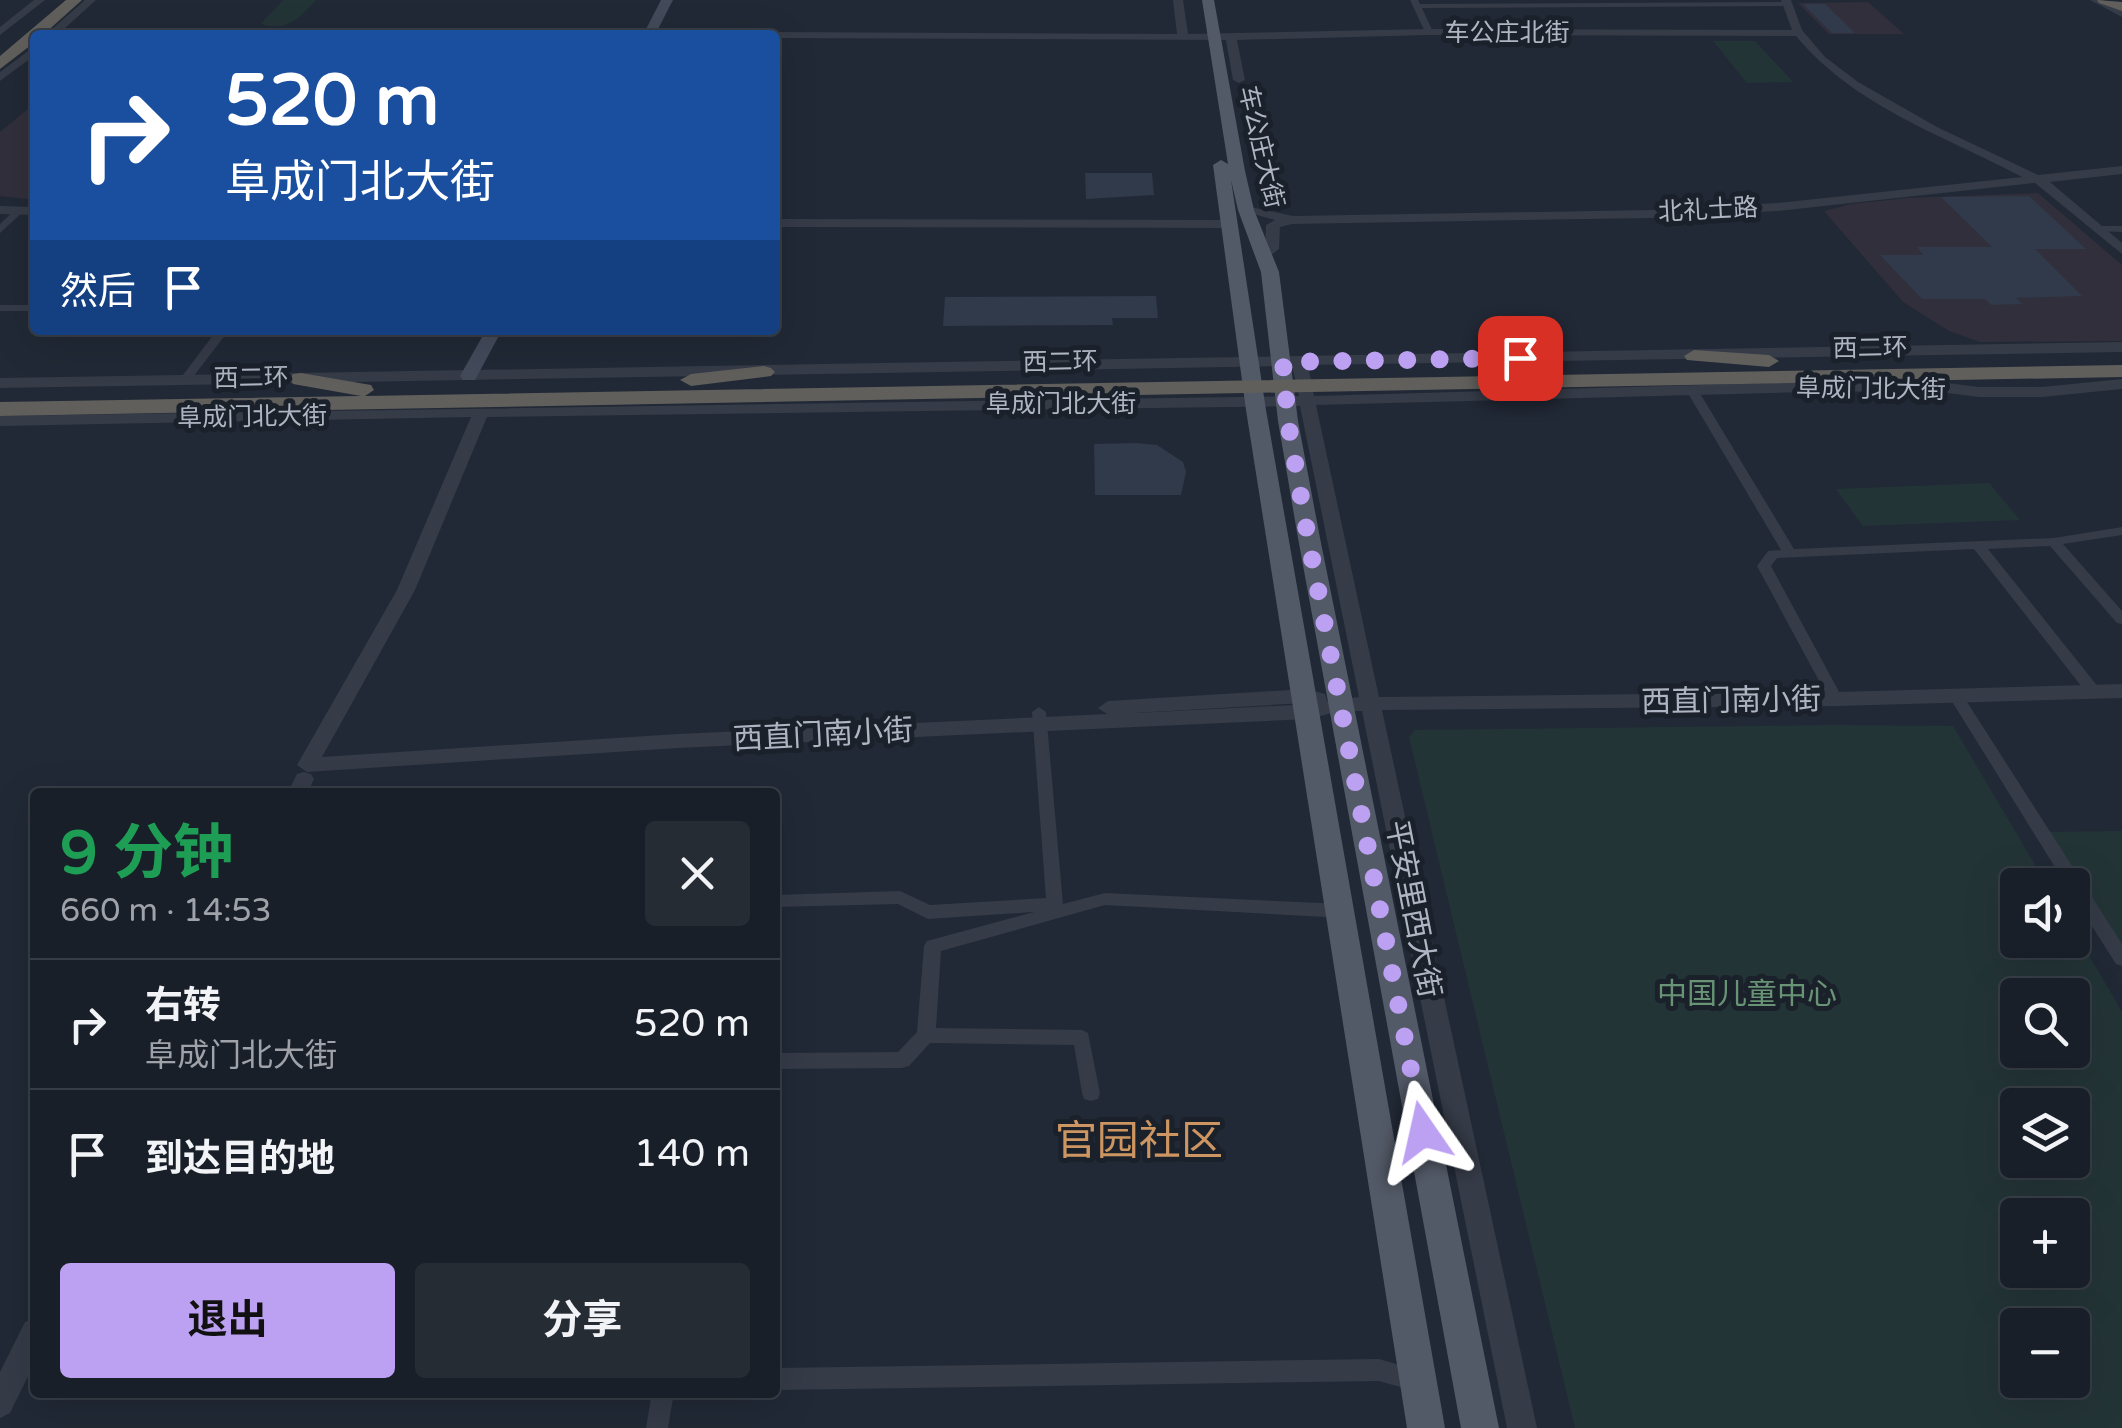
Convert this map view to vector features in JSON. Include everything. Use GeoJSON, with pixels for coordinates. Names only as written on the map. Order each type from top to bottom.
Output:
{"type":"FeatureCollection","features":[{"type":"Feature","properties":{"kind":"highway"},"geometry":{"type":"LineString","coordinates":[[0,47],[57,0]]}},
{"type":"Feature","properties":{"kind":"highway"},"geometry":{"type":"LineString","coordinates":[[50,30],[75,0]]}},
{"type":"Feature","properties":{"kind":"highway"},"geometry":{"type":"LineString","coordinates":[[2104,0],[2122,5]]}},
{"type":"Feature","properties":{"kind":"highway"},"geometry":{"type":"LineString","coordinates":[[0,64],[30,46]]}},
{"type":"Feature","properties":{"kind":"highway"},"geometry":{"type":"LineString","coordinates":[[1694,356],[1830,364]]}},
{"type":"Feature","properties":{"kind":"highway","name":"西二环"},"geometry":{"type":"LineString","coordinates":[[1417,378],[2122,358]]}},
{"type":"Feature","properties":{"kind":"highway"},"geometry":{"type":"LineString","coordinates":[[640,392],[764,372]]}},
{"type":"Feature","properties":{"kind":"highway"},"geometry":{"type":"LineString","coordinates":[[2042,392],[2058,383],[2122,373]]}},
{"type":"Feature","properties":{"kind":"highway","name":"西二环"},"geometry":{"type":"LineString","coordinates":[[0,410],[1123,382],[2122,373]]}},
{"type":"Feature","properties":{"kind":"highway"},"geometry":{"type":"LineString","coordinates":[[300,379],[363,390]]}},
{"type":"Feature","properties":{"kind":"highway","name":"西二环"},"geometry":{"type":"LineString","coordinates":[[0,396],[363,390],[640,392]]}},
{"type":"Feature","properties":{"kind":"highway"},"geometry":{"type":"LineString","coordinates":[[640,392],[834,407]]}},
{"type":"Feature","properties":{"kind":"highway"},"geometry":{"type":"LineString","coordinates":[[73,420],[139,407]]}},
{"type":"Feature","properties":{"kind":"main road"},"geometry":{"type":"LineString","coordinates":[[651,30],[666,0]]}},
{"type":"Feature","properties":{"kind":"main road","name":"车公庄大街"},"geometry":{"type":"LineString","coordinates":[[1194,0],[1256,402]]}},
{"type":"Feature","properties":{"kind":"main road","name":"车公庄大街"},"geometry":{"type":"LineString","coordinates":[[1208,0],[1198,38],[1222,90],[1246,210],[1266,254],[1291,362]]}},
{"type":"Feature","properties":{"kind":"main road"},"geometry":{"type":"LineString","coordinates":[[1222,90],[1240,80]]}},
{"type":"Feature","properties":{"kind":"main road"},"geometry":{"type":"LineString","coordinates":[[470,376],[491,335]]}},
{"type":"Feature","properties":{"kind":"main road","name":"平安里西大街"},"geometry":{"type":"LineString","coordinates":[[1297,400],[1340,704],[1480,1428]]}},
{"type":"Feature","properties":{"kind":"main road"},"geometry":{"type":"LineString","coordinates":[[1256,402],[1426,1428]]}},
{"type":"Feature","properties":{"kind":"street"},"geometry":{"type":"LineString","coordinates":[[0,32],[40,0]]}},
{"type":"Feature","properties":{"kind":"street"},"geometry":{"type":"LineString","coordinates":[[53,30],[91,0]]}},
{"type":"Feature","properties":{"kind":"street"},"geometry":{"type":"LineString","coordinates":[[1179,0],[1198,38]]}},
{"type":"Feature","properties":{"kind":"street"},"geometry":{"type":"LineString","coordinates":[[2095,0],[2122,5]]}},
{"type":"Feature","properties":{"kind":"street"},"geometry":{"type":"LineString","coordinates":[[1429,32],[1416,3],[1788,1],[1801,33],[1860,92],[2041,181],[2122,250]]}},
{"type":"Feature","properties":{"kind":"street","name":"车公庄北街"},"geometry":{"type":"LineString","coordinates":[[780,36],[1231,38],[1429,32],[1801,33]]}},
{"type":"Feature","properties":{"kind":"street"},"geometry":{"type":"LineString","coordinates":[[1231,38],[1240,80]]}},
{"type":"Feature","properties":{"kind":"street"},"geometry":{"type":"LineString","coordinates":[[0,78],[30,50]]}},
{"type":"Feature","properties":{"kind":"street","name":"北礼士路"},"geometry":{"type":"LineString","coordinates":[[1246,210],[1293,220],[1723,210],[2122,170]]}},
{"type":"Feature","properties":{"kind":"street"},"geometry":{"type":"LineString","coordinates":[[0,207],[28,210]]}},
{"type":"Feature","properties":{"kind":"street"},"geometry":{"type":"LineString","coordinates":[[0,230],[28,210]]}},
{"type":"Feature","properties":{"kind":"street"},"geometry":{"type":"LineString","coordinates":[[1266,254],[1272,248],[1273,225],[1293,220]]}},
{"type":"Feature","properties":{"kind":"street"},"geometry":{"type":"LineString","coordinates":[[780,223],[1229,224]]}},
{"type":"Feature","properties":{"kind":"street"},"geometry":{"type":"LineString","coordinates":[[2099,229],[2122,230]]}},
{"type":"Feature","properties":{"kind":"street"},"geometry":{"type":"LineString","coordinates":[[0,308],[30,308]]}},
{"type":"Feature","properties":{"kind":"street"},"geometry":{"type":"LineString","coordinates":[[189,375],[219,335]]}},
{"type":"Feature","properties":{"kind":"street","name":"阜成门北大街"},"geometry":{"type":"LineString","coordinates":[[0,383],[2122,348]]}},
{"type":"Feature","properties":{"kind":"street"},"geometry":{"type":"LineString","coordinates":[[1291,362],[1369,704],[1522,1428]]}},
{"type":"Feature","properties":{"kind":"street","name":"阜成门北大街"},"geometry":{"type":"LineString","coordinates":[[0,422],[1256,402],[1930,386],[1979,392],[2042,392],[2122,384]]}},
{"type":"Feature","properties":{"kind":"street"},"geometry":{"type":"LineString","coordinates":[[1692,390],[1789,552]]}},
{"type":"Feature","properties":{"kind":"street"},"geometry":{"type":"LineString","coordinates":[[306,772],[406,590],[481,413]]}},
{"type":"Feature","properties":{"kind":"street"},"geometry":{"type":"LineString","coordinates":[[1836,700],[1764,566],[1773,554],[2054,542],[2122,531]]}},
{"type":"Feature","properties":{"kind":"street"},"geometry":{"type":"LineString","coordinates":[[2054,542],[2122,620]]}},
{"type":"Feature","properties":{"kind":"street"},"geometry":{"type":"LineString","coordinates":[[1978,544],[2094,692]]}},
{"type":"Feature","properties":{"kind":"street","name":"西直门南小街"},"geometry":{"type":"LineString","coordinates":[[306,772],[582,746],[1308,704],[1836,700],[2122,691]]}},
{"type":"Feature","properties":{"kind":"street"},"geometry":{"type":"LineString","coordinates":[[1956,695],[2122,959]]}},
{"type":"Feature","properties":{"kind":"street"},"geometry":{"type":"LineString","coordinates":[[780,901],[900,897],[928,912],[1055,904],[1040,718]]}},
{"type":"Feature","properties":{"kind":"street"},"geometry":{"type":"LineString","coordinates":[[780,1061],[902,1060],[926,1035],[933,946],[1105,900],[1343,911]]}},
{"type":"Feature","properties":{"kind":"street"},"geometry":{"type":"LineString","coordinates":[[926,1035],[1082,1038],[1090,1094]]}},
{"type":"Feature","properties":{"kind":"street"},"geometry":{"type":"LineString","coordinates":[[0,1403],[30,1342]]}},
{"type":"Feature","properties":{"kind":"street"},"geometry":{"type":"LineString","coordinates":[[780,1380],[1380,1370],[1418,1381]]}},
{"type":"Feature","properties":{"kind":"street"},"geometry":{"type":"LineString","coordinates":[[657,1428],[662,1398]]}},
{"type":"Feature","properties":{"kind":"shaded area"},"geometry":{"type":"Polygon","coordinates":[[[1868,2],[1904,34],[1829,34],[1798,3],[1868,2]]]}},
{"type":"Feature","properties":{"kind":"shaded area"},"geometry":{"type":"Polygon","coordinates":[[[30,107],[30,199],[0,196],[0,132],[30,107]]]}},
{"type":"Feature","properties":{"kind":"shaded area"},"geometry":{"type":"Polygon","coordinates":[[[2038,193],[2122,265],[2122,341],[1980,342],[1949,331],[1903,302],[1824,211],[1907,198],[2038,193]]]}},
{"type":"Feature","properties":{"kind":"green space"},"geometry":{"type":"Polygon","coordinates":[[[283,0],[316,0],[286,25],[261,24],[283,0]]]}},
{"type":"Feature","properties":{"kind":"green space"},"geometry":{"type":"Polygon","coordinates":[[[1713,41],[1755,41],[1793,82],[1747,83],[1713,41]]]}},
{"type":"Feature","properties":{"kind":"green space"},"geometry":{"type":"Polygon","coordinates":[[[1989,483],[2020,520],[1863,526],[1836,489],[1989,483]]]}},
{"type":"Feature","properties":{"kind":"green space","name":"中国儿童中心"},"geometry":{"type":"Polygon","coordinates":[[[1953,726],[2037,868],[2000,868],[2000,958],[2090,957],[2122,1012],[2122,1428],[1575,1428],[1409,737],[1415,730],[1953,726]]]}},
{"type":"Feature","properties":{"kind":"green space"},"geometry":{"type":"Polygon","coordinates":[[[2122,831],[2122,956],[2090,906],[2090,868],[2066,868],[2043,832],[2122,831]]]}},
{"type":"Feature","properties":{"kind":"building"},"geometry":{"type":"Polygon","coordinates":[[[1803,4],[1825,4],[1855,33],[1832,33],[1803,4]]]}},
{"type":"Feature","properties":{"kind":"building"},"geometry":{"type":"Polygon","coordinates":[[[1085,173],[1152,173],[1154,195],[1086,199],[1085,173]]]}},
{"type":"Feature","properties":{"kind":"building"},"geometry":{"type":"Polygon","coordinates":[[[2029,196],[2086,249],[2035,249],[2082,296],[2016,298],[2023,304],[1991,305],[1985,299],[1922,299],[1880,255],[1923,255],[1917,247],[1992,247],[1941,197],[2029,196]]]}},
{"type":"Feature","properties":{"kind":"building"},"geometry":{"type":"Polygon","coordinates":[[[1156,296],[1158,318],[1112,318],[1113,325],[943,326],[945,297],[1156,296]]]}},
{"type":"Feature","properties":{"kind":"building"},"geometry":{"type":"Polygon","coordinates":[[[1094,444],[1157,445],[1183,462],[1186,472],[1181,495],[1095,495],[1094,444]]]}},
{"type":"Feature","properties":{"kind":"district","name":"官园社区"},"geometry":{"type":"Point","coordinates":[1139,1141]}},
{"type":"Feature","properties":{"kind":"route"},"geometry":{"type":"LineString","coordinates":[[1423,1132],[1308,538],[1288,422],[1283,362],[1520,358]]}}]}
